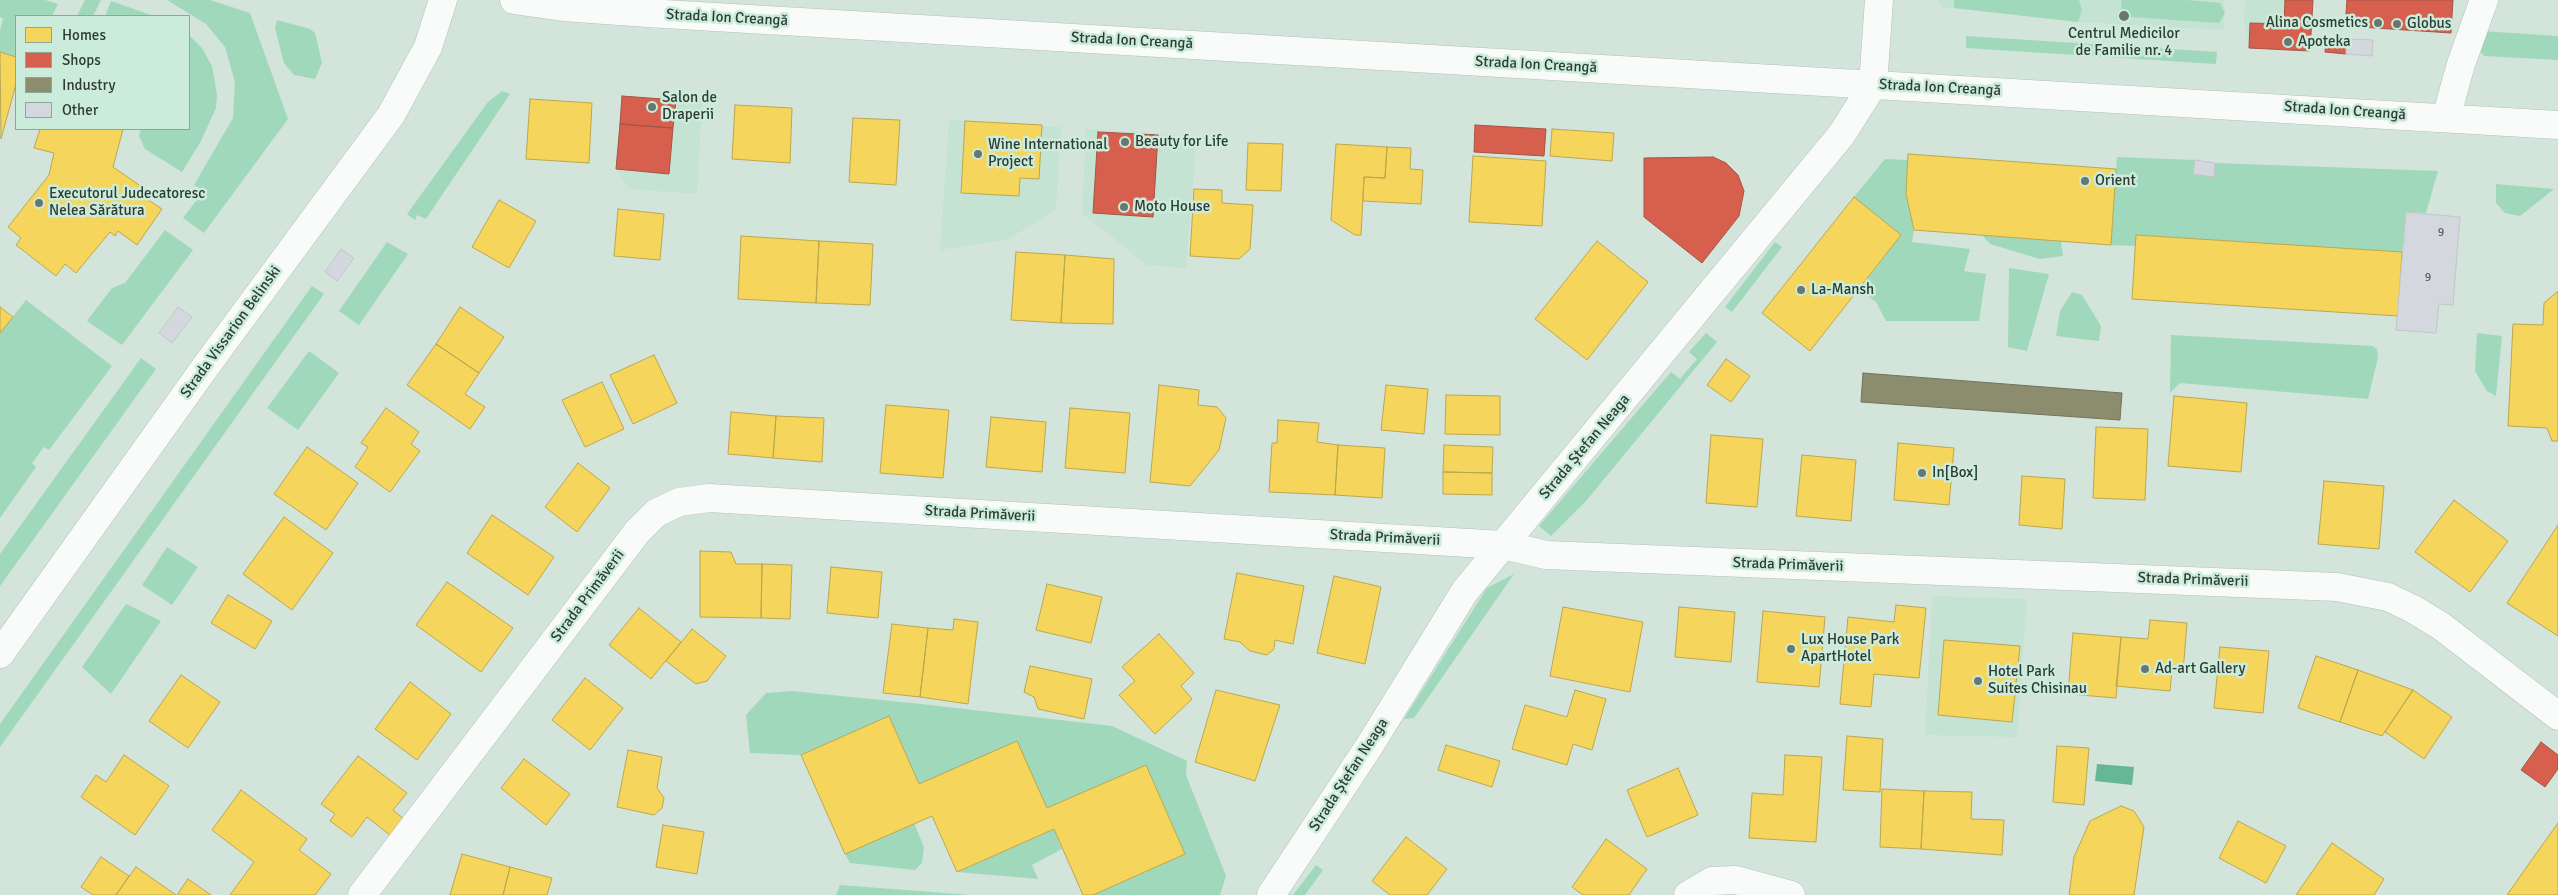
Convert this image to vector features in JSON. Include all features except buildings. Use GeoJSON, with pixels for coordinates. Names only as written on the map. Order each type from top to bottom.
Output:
{"type":"FeatureCollection","features":[{"type":"Feature","properties":{"kind":"street","name":"Strada Vissarion Belinski"},"geometry":{"type":"LineString","coordinates":[[0,654],[223,343],[391,115],[428,47],[442,0]]}},
{"type":"Feature","properties":{"kind":"street","name":"Strada Ion Creangă"},"geometry":{"type":"LineString","coordinates":[[514,0],[563,7],[647,13],[2558,124]]}},
{"type":"Feature","properties":{"kind":"street","name":"Strada Ștefan Neaga"},"geometry":{"type":"LineString","coordinates":[[1271,895],[1370,745],[1465,591],[1842,134],[1873,85],[1879,0]]}},
{"type":"Feature","properties":{"kind":"street"},"geometry":{"type":"LineString","coordinates":[[2446,118],[2461,64],[2484,0]]}},
{"type":"Feature","properties":{"kind":"street","name":"Strada Primăverii"},"geometry":{"type":"LineString","coordinates":[[362,895],[637,532],[656,513],[678,502],[709,498],[1503,545],[1546,555],[2309,585],[2362,591],[2388,597],[2441,626],[2558,716]]}},
{"type":"Feature","properties":{"kind":"street"},"geometry":{"type":"LineString","coordinates":[[1688,895],[1712,881],[1736,880],[1792,895]]}},
{"type":"Feature","properties":{"kind":"shaded area"},"geometry":{"type":"Polygon","coordinates":[[[0,0],[45,0],[58,4],[52,15],[15,15],[15,57],[0,52],[0,31],[3,19],[0,17],[0,0]]]}},
{"type":"Feature","properties":{"kind":"shaded area"},"geometry":{"type":"Polygon","coordinates":[[[85,0],[101,0],[94,15],[78,15],[85,0]]]}},
{"type":"Feature","properties":{"kind":"shaded area"},"geometry":{"type":"Polygon","coordinates":[[[167,0],[210,0],[250,13],[288,119],[204,233],[183,218],[196,201],[202,198],[206,192],[194,185],[233,118],[235,82],[225,47],[206,24],[167,0]]]}},
{"type":"Feature","properties":{"kind":"shaded area","name":"Centrul Medicilor de Familie nr. 4"},"geometry":{"type":"Polygon","coordinates":[[[1938,0],[2224,0],[2225,13],[2223,30],[2078,22],[1942,7],[1938,0]]]}},
{"type":"Feature","properties":{"kind":"shaded area"},"geometry":{"type":"Polygon","coordinates":[[[1954,0],[2079,0],[2082,10],[2078,22],[1954,8],[1954,0]]]}},
{"type":"Feature","properties":{"kind":"shaded area"},"geometry":{"type":"Polygon","coordinates":[[[2121,0],[2186,0],[2220,3],[2225,13],[2219,23],[2130,17],[2122,13],[2121,0]]]}},
{"type":"Feature","properties":{"kind":"shaded area"},"geometry":{"type":"Polygon","coordinates":[[[2245,0],[2313,0],[2310,51],[2249,48],[2244,22],[2245,0]]]}},
{"type":"Feature","properties":{"kind":"shaded area"},"geometry":{"type":"Polygon","coordinates":[[[111,1],[151,15],[105,15],[111,1]]]}},
{"type":"Feature","properties":{"kind":"shaded area"},"geometry":{"type":"Polygon","coordinates":[[[277,20],[310,29],[315,33],[322,63],[315,79],[294,75],[284,63],[275,28],[277,20]]]}},
{"type":"Feature","properties":{"kind":"shaded area"},"geometry":{"type":"Polygon","coordinates":[[[2482,31],[2558,36],[2558,60],[2484,56],[2479,50],[2482,31]]]}},
{"type":"Feature","properties":{"kind":"shaded area"},"geometry":{"type":"Polygon","coordinates":[[[190,36],[202,48],[212,66],[217,95],[216,108],[201,141],[182,172],[145,149],[139,136],[141,130],[190,130],[190,36]]]}},
{"type":"Feature","properties":{"kind":"shaded area"},"geometry":{"type":"Polygon","coordinates":[[[1966,36],[2217,52],[2216,64],[1966,48],[1966,36]]]}},
{"type":"Feature","properties":{"kind":"shaded area"},"geometry":{"type":"Polygon","coordinates":[[[502,91],[510,94],[426,219],[417,215],[415,220],[407,214],[488,102],[502,91]]]}},
{"type":"Feature","properties":{"kind":"shaded area"},"geometry":{"type":"Polygon","coordinates":[[[622,96],[702,102],[697,194],[629,189],[616,169],[622,96]]]}},
{"type":"Feature","properties":{"kind":"shaded area"},"geometry":{"type":"Polygon","coordinates":[[[949,120],[1061,127],[1056,209],[1009,239],[940,250],[949,120]]]}},
{"type":"Feature","properties":{"kind":"shaded area"},"geometry":{"type":"Polygon","coordinates":[[[1086,129],[1197,136],[1186,268],[1147,265],[1082,213],[1086,129]]]}},
{"type":"Feature","properties":{"kind":"shaded area"},"geometry":{"type":"Polygon","coordinates":[[[2117,157],[2195,160],[2214,176],[2215,163],[2438,171],[2426,213],[2406,212],[2402,252],[2137,235],[2136,246],[2111,245],[2117,157]]]}},
{"type":"Feature","properties":{"kind":"shaded area"},"geometry":{"type":"Polygon","coordinates":[[[1885,159],[1908,160],[1906,194],[1914,230],[1912,242],[1970,249],[1964,271],[1986,274],[1979,321],[1886,321],[1876,302],[1859,290],[1901,235],[1854,197],[1885,159]]]}},
{"type":"Feature","properties":{"kind":"shaded area"},"geometry":{"type":"Polygon","coordinates":[[[2496,184],[2554,189],[2520,216],[2505,213],[2496,203],[2496,184]]]}},
{"type":"Feature","properties":{"kind":"shaded area"},"geometry":{"type":"Polygon","coordinates":[[[165,230],[193,250],[122,345],[87,321],[112,288],[125,283],[165,230]]]}},
{"type":"Feature","properties":{"kind":"shaded area"},"geometry":{"type":"Polygon","coordinates":[[[1982,235],[2061,241],[2063,256],[2040,259],[1990,244],[1982,235]]]}},
{"type":"Feature","properties":{"kind":"shaded area"},"geometry":{"type":"Polygon","coordinates":[[[387,242],[408,254],[359,325],[339,311],[387,242]]]}},
{"type":"Feature","properties":{"kind":"shaded area"},"geometry":{"type":"Polygon","coordinates":[[[1775,242],[1782,247],[1732,312],[1725,307],[1775,242]]]}},
{"type":"Feature","properties":{"kind":"shaded area"},"geometry":{"type":"Polygon","coordinates":[[[2009,268],[2049,274],[2027,351],[2008,347],[2009,268]]]}},
{"type":"Feature","properties":{"kind":"shaded area"},"geometry":{"type":"Polygon","coordinates":[[[312,286],[324,294],[0,747],[0,724],[312,286]]]}},
{"type":"Feature","properties":{"kind":"shaded area"},"geometry":{"type":"Polygon","coordinates":[[[2072,292],[2082,295],[2101,326],[2099,341],[2056,336],[2060,311],[2072,292]]]}},
{"type":"Feature","properties":{"kind":"shaded area"},"geometry":{"type":"Polygon","coordinates":[[[26,300],[112,366],[49,450],[44,447],[32,463],[36,467],[0,518],[0,333],[26,300]]]}},
{"type":"Feature","properties":{"kind":"shaded area"},"geometry":{"type":"Polygon","coordinates":[[[1706,333],[1717,342],[1586,501],[1551,536],[1539,526],[1671,372],[1680,379],[1697,359],[1689,352],[1706,333]]]}},
{"type":"Feature","properties":{"kind":"shaded area"},"geometry":{"type":"Polygon","coordinates":[[[2477,333],[2502,336],[2496,396],[2487,391],[2475,371],[2477,333]]]}},
{"type":"Feature","properties":{"kind":"shaded area"},"geometry":{"type":"Polygon","coordinates":[[[2171,335],[2373,346],[2377,349],[2378,357],[2368,399],[2180,383],[2170,393],[2171,335]]]}},
{"type":"Feature","properties":{"kind":"shaded area"},"geometry":{"type":"Polygon","coordinates":[[[309,351],[339,373],[298,430],[267,408],[309,351]]]}},
{"type":"Feature","properties":{"kind":"shaded area"},"geometry":{"type":"Polygon","coordinates":[[[141,358],[156,369],[0,586],[0,554],[141,358]]]}},
{"type":"Feature","properties":{"kind":"shaded area"},"geometry":{"type":"Polygon","coordinates":[[[167,547],[198,567],[172,605],[142,585],[167,547]]]}},
{"type":"Feature","properties":{"kind":"shaded area"},"geometry":{"type":"Polygon","coordinates":[[[1514,574],[1414,718],[1404,719],[1487,588],[1514,574]]]}},
{"type":"Feature","properties":{"kind":"shaded area"},"geometry":{"type":"Polygon","coordinates":[[[1932,596],[2027,599],[2017,737],[1925,735],[1932,596]]]}},
{"type":"Feature","properties":{"kind":"shaded area"},"geometry":{"type":"Polygon","coordinates":[[[126,604],[161,621],[111,694],[82,667],[126,604]]]}},
{"type":"Feature","properties":{"kind":"shaded area"},"geometry":{"type":"Polygon","coordinates":[[[791,691],[1112,726],[1187,761],[1186,775],[1226,876],[1220,895],[1093,895],[1185,854],[1146,765],[1047,808],[919,784],[889,716],[801,755],[750,753],[746,715],[766,693],[791,691]]]}},
{"type":"Feature","properties":{"kind":"shaded area"},"geometry":{"type":"Polygon","coordinates":[[[2097,764],[2134,767],[2132,785],[2095,781],[2097,764]]]}},
{"type":"Feature","properties":{"kind":"shaded area"},"geometry":{"type":"Polygon","coordinates":[[[914,823],[924,847],[922,863],[915,870],[850,863],[845,854],[914,823]]]}},
{"type":"Feature","properties":{"kind":"shaded area"},"geometry":{"type":"Polygon","coordinates":[[[1054,829],[1062,849],[1032,865],[1038,879],[957,872],[1054,829]]]}},
{"type":"Feature","properties":{"kind":"shaded area"},"geometry":{"type":"Polygon","coordinates":[[[1316,865],[1323,870],[1305,895],[1293,895],[1316,865]]]}},
{"type":"Feature","properties":{"kind":"shaded area"},"geometry":{"type":"Polygon","coordinates":[[[840,885],[970,895],[836,895],[840,885]]]}},
{"type":"Feature","properties":{"kind":"place","name":"Centrul Medicilor de Familie nr. 4"},"geometry":{"type":"Point","coordinates":[2124,16]}},
{"type":"Feature","properties":{"kind":"place","name":"Alina Cosmetics"},"geometry":{"type":"Point","coordinates":[2378,23]}},
{"type":"Feature","properties":{"kind":"place","name":"Globus"},"geometry":{"type":"Point","coordinates":[2397,24]}},
{"type":"Feature","properties":{"kind":"place","name":"Apoteka"},"geometry":{"type":"Point","coordinates":[2288,42]}},
{"type":"Feature","properties":{"kind":"place","name":"Salon de Draperii"},"geometry":{"type":"Point","coordinates":[652,107]}},
{"type":"Feature","properties":{"kind":"place","name":"Beauty for Life"},"geometry":{"type":"Point","coordinates":[1125,142]}},
{"type":"Feature","properties":{"kind":"place","name":"Wine International Project"},"geometry":{"type":"Point","coordinates":[978,154]}},
{"type":"Feature","properties":{"kind":"place","name":"Orient"},"geometry":{"type":"Point","coordinates":[2085,181]}},
{"type":"Feature","properties":{"kind":"place","name":"Executorul Judecatoresc Nelea Sărătura"},"geometry":{"type":"Point","coordinates":[39,203]}},
{"type":"Feature","properties":{"kind":"place","name":"Moto House"},"geometry":{"type":"Point","coordinates":[1124,207]}},
{"type":"Feature","properties":{"kind":"place","name":"La-Mansh"},"geometry":{"type":"Point","coordinates":[1801,290]}},
{"type":"Feature","properties":{"kind":"place","name":"In[Box]"},"geometry":{"type":"Point","coordinates":[1922,473]}},
{"type":"Feature","properties":{"kind":"place","name":"Lux House Park ApartHotel"},"geometry":{"type":"Point","coordinates":[1791,649]}},
{"type":"Feature","properties":{"kind":"place","name":"Ad-art Gallery"},"geometry":{"type":"Point","coordinates":[2145,669]}},
{"type":"Feature","properties":{"kind":"place","name":"Hotel Park Suites Chisinau"},"geometry":{"type":"Point","coordinates":[1978,681]}}]}
